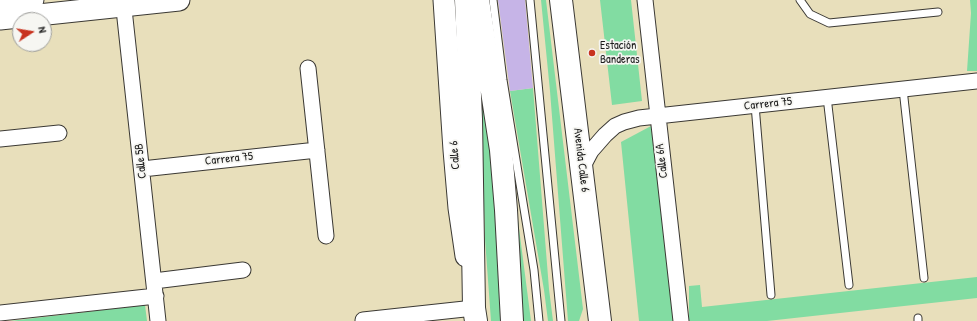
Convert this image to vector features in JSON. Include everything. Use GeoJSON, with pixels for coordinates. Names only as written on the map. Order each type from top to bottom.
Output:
{"type":"FeatureCollection","features":[{"type":"Feature","properties":{"kind":"highway"},"geometry":{"type":"LineString","coordinates":[[466,0],[471,119],[475,314]]}},
{"type":"Feature","properties":{"kind":"highway"},"geometry":{"type":"LineString","coordinates":[[478,0],[501,150],[512,321]]}},
{"type":"Feature","properties":{"kind":"highway","name":"Avenida Calle 6"},"geometry":{"type":"LineString","coordinates":[[561,0],[582,168],[598,316]]}},
{"type":"Feature","properties":{"kind":"street"},"geometry":{"type":"LineString","coordinates":[[0,3],[32,0]]}},
{"type":"Feature","properties":{"kind":"street"},"geometry":{"type":"LineString","coordinates":[[0,19],[124,3],[179,0]]}},
{"type":"Feature","properties":{"kind":"street","name":"Calle 6"},"geometry":{"type":"LineString","coordinates":[[444,0],[459,208],[475,314]]}},
{"type":"Feature","properties":{"kind":"street","name":"Calle 6A"},"geometry":{"type":"LineString","coordinates":[[645,0],[681,321]]}},
{"type":"Feature","properties":{"kind":"street","name":"Calle 5B"},"geometry":{"type":"LineString","coordinates":[[124,3],[158,321]]}},
{"type":"Feature","properties":{"kind":"street"},"geometry":{"type":"LineString","coordinates":[[308,68],[326,236]]}},
{"type":"Feature","properties":{"kind":"street","name":"Carrera 75"},"geometry":{"type":"LineString","coordinates":[[582,168],[598,142],[615,126],[624,122],[657,116],[977,81]]}},
{"type":"Feature","properties":{"kind":"street"},"geometry":{"type":"LineString","coordinates":[[0,139],[59,132]]}},
{"type":"Feature","properties":{"kind":"street","name":"Carrera 75"},"geometry":{"type":"LineString","coordinates":[[142,169],[317,150]]}},
{"type":"Feature","properties":{"kind":"street"},"geometry":{"type":"LineString","coordinates":[[154,281],[243,270]]}},
{"type":"Feature","properties":{"kind":"street"},"geometry":{"type":"LineString","coordinates":[[0,313],[156,296]]}},
{"type":"Feature","properties":{"kind":"street"},"geometry":{"type":"LineString","coordinates":[[363,320],[475,314]]}},
{"type":"Feature","properties":{"kind":"lane"},"geometry":{"type":"LineString","coordinates":[[494,0],[503,80],[534,270],[539,321]]}},
{"type":"Feature","properties":{"kind":"lane"},"geometry":{"type":"LineString","coordinates":[[530,0],[560,321]]}},
{"type":"Feature","properties":{"kind":"lane"},"geometry":{"type":"LineString","coordinates":[[800,0],[810,14],[829,23],[938,12]]}},
{"type":"Feature","properties":{"kind":"lane"},"geometry":{"type":"LineString","coordinates":[[903,89],[924,278]]}},
{"type":"Feature","properties":{"kind":"lane"},"geometry":{"type":"LineString","coordinates":[[827,97],[850,285]]}},
{"type":"Feature","properties":{"kind":"lane"},"geometry":{"type":"LineString","coordinates":[[755,105],[771,295]]}},
{"type":"Feature","properties":{"kind":"green space"},"geometry":{"type":"Polygon","coordinates":[[[541,0],[546,0],[583,309],[579,321],[568,321],[550,91],[541,0]]]}},
{"type":"Feature","properties":{"kind":"green space"},"geometry":{"type":"Polygon","coordinates":[[[600,0],[631,0],[642,101],[612,105],[600,0]]]}},
{"type":"Feature","properties":{"kind":"green space"},"geometry":{"type":"Polygon","coordinates":[[[970,0],[977,0],[977,71],[967,71],[971,13],[970,0]]]}},
{"type":"Feature","properties":{"kind":"green space"},"geometry":{"type":"Polygon","coordinates":[[[479,45],[492,143],[506,321],[491,321],[485,239],[479,45]]]}},
{"type":"Feature","properties":{"kind":"green space"},"geometry":{"type":"Polygon","coordinates":[[[533,88],[549,289],[553,321],[548,321],[510,91],[533,88]]]}},
{"type":"Feature","properties":{"kind":"green space"},"geometry":{"type":"Polygon","coordinates":[[[651,126],[674,321],[639,321],[621,142],[651,126]]]}},
{"type":"Feature","properties":{"kind":"green space"},"geometry":{"type":"Polygon","coordinates":[[[516,205],[531,321],[521,321],[516,205]]]}},
{"type":"Feature","properties":{"kind":"green space"},"geometry":{"type":"Polygon","coordinates":[[[977,277],[977,298],[767,321],[689,321],[689,286],[700,285],[702,307],[977,277]]]}},
{"type":"Feature","properties":{"kind":"green space"},"geometry":{"type":"Polygon","coordinates":[[[145,305],[147,321],[10,321],[145,305]]]}},
{"type":"Feature","properties":{"kind":"building"},"geometry":{"type":"Polygon","coordinates":[[[498,0],[525,0],[533,88],[510,91],[498,0]]]}},
{"type":"Feature","properties":{"kind":"place","name":"Estación Banderas"},"geometry":{"type":"Point","coordinates":[592,53]}}]}
